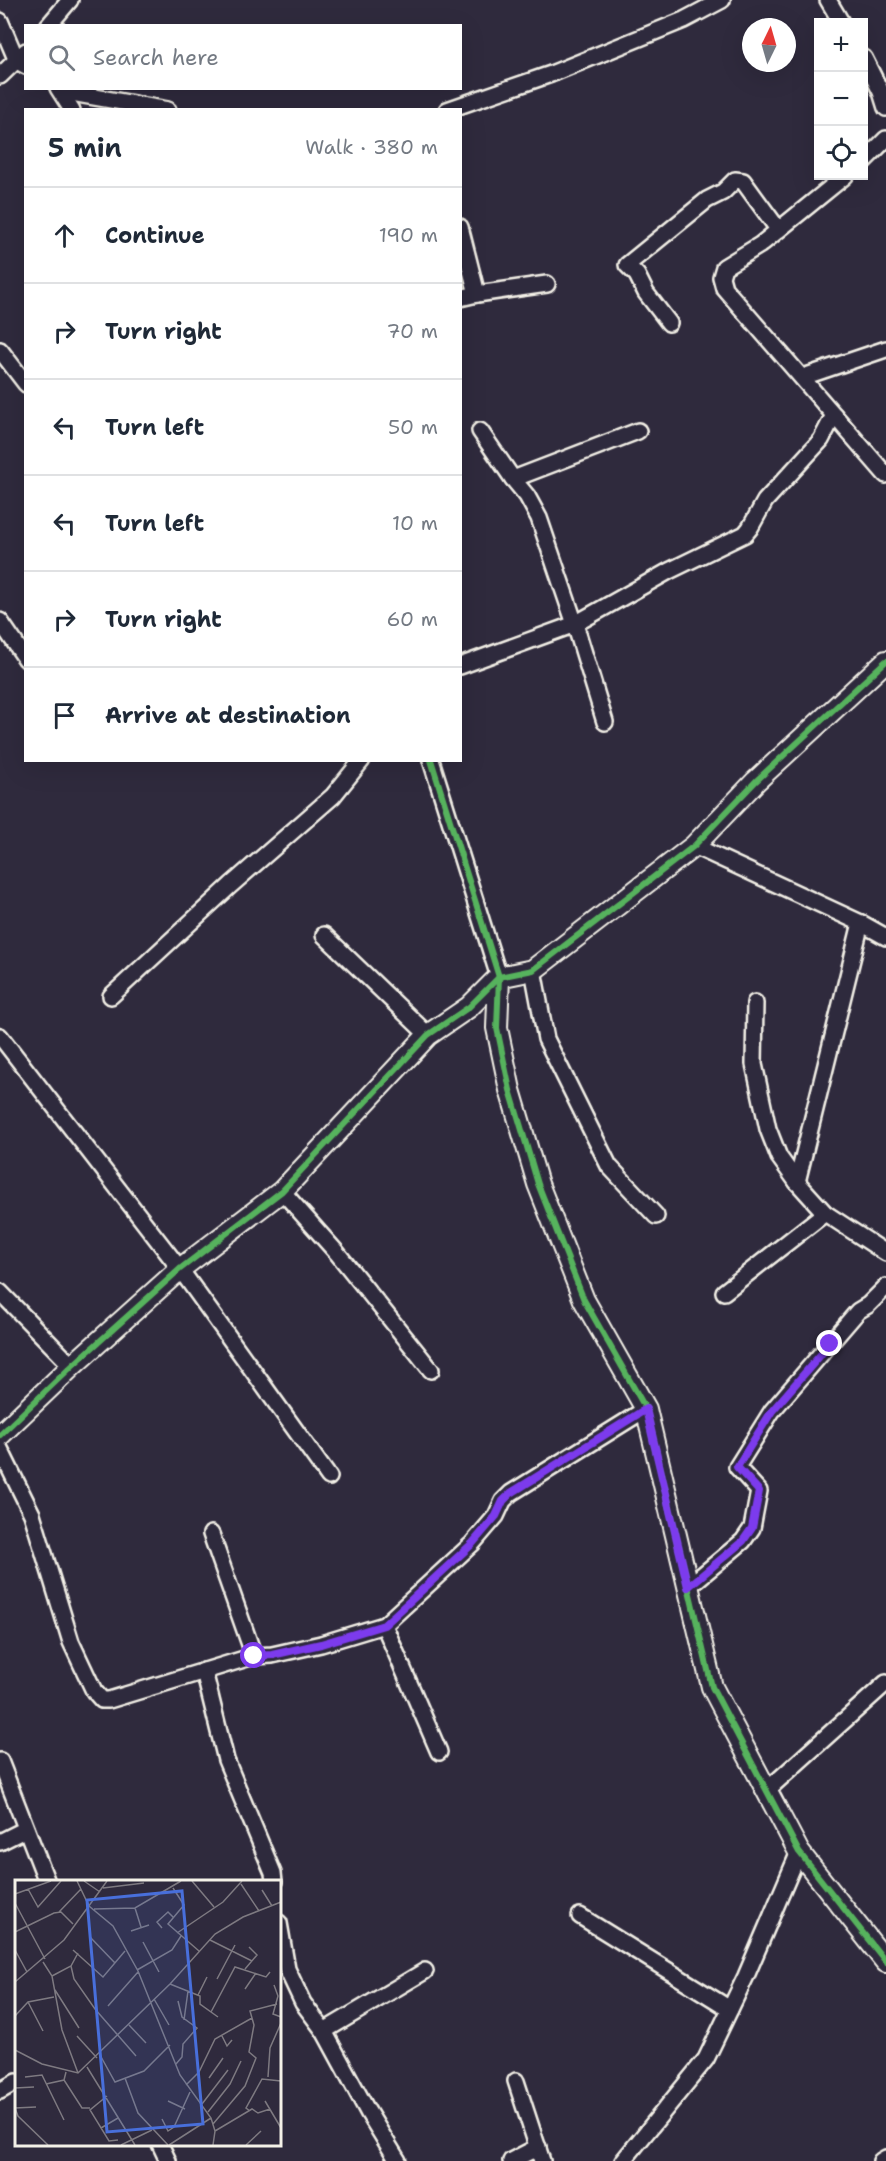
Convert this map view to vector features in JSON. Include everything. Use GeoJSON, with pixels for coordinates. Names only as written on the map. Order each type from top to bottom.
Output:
{"type":"FeatureCollection","features":[{"type":"Feature","properties":{"kind":"street"},"geometry":{"type":"LineString","coordinates":[[50,24],[70,0]]}},
{"type":"Feature","properties":{"kind":"street"},"geometry":{"type":"LineString","coordinates":[[453,108],[562,69],[684,20],[722,0]]}},
{"type":"Feature","properties":{"kind":"street"},"geometry":{"type":"LineString","coordinates":[[828,0],[839,18]]}},
{"type":"Feature","properties":{"kind":"street"},"geometry":{"type":"LineString","coordinates":[[0,21],[23,59],[0,76]]}},
{"type":"Feature","properties":{"kind":"street"},"geometry":{"type":"LineString","coordinates":[[868,66],[886,108]]}},
{"type":"Feature","properties":{"kind":"street"},"geometry":{"type":"LineString","coordinates":[[61,90],[71,108]]}},
{"type":"Feature","properties":{"kind":"street"},"geometry":{"type":"LineString","coordinates":[[63,90],[157,108]]}},
{"type":"Feature","properties":{"kind":"street"},"geometry":{"type":"LineString","coordinates":[[868,157],[886,139]]}},
{"type":"Feature","properties":{"kind":"street"},"geometry":{"type":"LineString","coordinates":[[669,323],[646,293],[637,275],[627,265],[707,200],[723,192],[735,180],[743,181],[778,229]]}},
{"type":"Feature","properties":{"kind":"street"},"geometry":{"type":"LineString","coordinates":[[840,180],[760,245],[724,267],[721,277],[724,288],[886,475]]}},
{"type":"Feature","properties":{"kind":"street"},"geometry":{"type":"LineString","coordinates":[[462,235],[477,294]]}},
{"type":"Feature","properties":{"kind":"street"},"geometry":{"type":"LineString","coordinates":[[462,298],[547,284]]}},
{"type":"Feature","properties":{"kind":"street"},"geometry":{"type":"LineString","coordinates":[[802,377],[886,349]]}},
{"type":"Feature","properties":{"kind":"street"},"geometry":{"type":"LineString","coordinates":[[0,350],[24,381]]}},
{"type":"Feature","properties":{"kind":"street"},"geometry":{"type":"LineString","coordinates":[[462,665],[575,624],[669,571],[745,534],[765,501],[821,440],[834,415]]}},
{"type":"Feature","properties":{"kind":"street"},"geometry":{"type":"LineString","coordinates":[[480,431],[536,512],[575,624],[605,722]]}},
{"type":"Feature","properties":{"kind":"street"},"geometry":{"type":"LineString","coordinates":[[513,479],[638,431]]}},
{"type":"Feature","properties":{"kind":"street"},"geometry":{"type":"LineString","coordinates":[[0,621],[24,656]]}},
{"type":"Feature","properties":{"kind":"street"},"geometry":{"type":"LineString","coordinates":[[0,1436],[72,1366],[180,1269],[282,1191],[428,1035],[469,1007],[499,977],[533,970],[694,846],[756,781],[886,661]]}},
{"type":"Feature","properties":{"kind":"street"},"geometry":{"type":"LineString","coordinates":[[111,996],[231,885],[333,796],[360,762]]}},
{"type":"Feature","properties":{"kind":"street"},"geometry":{"type":"LineString","coordinates":[[431,762],[499,977],[497,1028],[510,1089],[538,1184],[584,1300],[646,1409],[712,1687],[799,1852],[886,1962]]}},
{"type":"Feature","properties":{"kind":"street"},"geometry":{"type":"LineString","coordinates":[[694,846],[861,923],[886,937]]}},
{"type":"Feature","properties":{"kind":"street"},"geometry":{"type":"LineString","coordinates":[[797,1182],[861,923]]}},
{"type":"Feature","properties":{"kind":"street"},"geometry":{"type":"LineString","coordinates":[[324,935],[428,1035]]}},
{"type":"Feature","properties":{"kind":"street"},"geometry":{"type":"LineString","coordinates":[[533,970],[546,1039],[609,1166],[656,1216]]}},
{"type":"Feature","properties":{"kind":"street"},"geometry":{"type":"LineString","coordinates":[[755,1003],[754,1064],[768,1130],[779,1157],[797,1182],[825,1213],[886,1253]]}},
{"type":"Feature","properties":{"kind":"street"},"geometry":{"type":"LineString","coordinates":[[0,1036],[180,1269],[329,1477]]}},
{"type":"Feature","properties":{"kind":"street"},"geometry":{"type":"LineString","coordinates":[[282,1191],[338,1254],[431,1370]]}},
{"type":"Feature","properties":{"kind":"street"},"geometry":{"type":"LineString","coordinates":[[724,1292],[825,1213]]}},
{"type":"Feature","properties":{"kind":"street"},"geometry":{"type":"LineString","coordinates":[[688,1587],[743,1541],[752,1528],[759,1491],[737,1467],[772,1411],[858,1311],[868,1305],[886,1287]]}},
{"type":"Feature","properties":{"kind":"street"},"geometry":{"type":"LineString","coordinates":[[0,1292],[72,1366]]}},
{"type":"Feature","properties":{"kind":"street"},"geometry":{"type":"LineString","coordinates":[[0,1449],[32,1514],[70,1642],[94,1691],[102,1700],[109,1701],[254,1656],[272,1655],[321,1644],[384,1625],[472,1544],[496,1516],[503,1501],[511,1493],[646,1409]]}},
{"type":"Feature","properties":{"kind":"street"},"geometry":{"type":"LineString","coordinates":[[211,1534],[254,1656]]}},
{"type":"Feature","properties":{"kind":"street"},"geometry":{"type":"LineString","coordinates":[[384,1625],[439,1752]]}},
{"type":"Feature","properties":{"kind":"street"},"geometry":{"type":"LineString","coordinates":[[204,1671],[226,1760],[273,1873],[274,1880]]}},
{"type":"Feature","properties":{"kind":"street"},"geometry":{"type":"LineString","coordinates":[[766,1791],[886,1683]]}},
{"type":"Feature","properties":{"kind":"street"},"geometry":{"type":"LineString","coordinates":[[0,1761],[46,1880]]}},
{"type":"Feature","properties":{"kind":"street"},"geometry":{"type":"LineString","coordinates":[[0,1842],[26,1829]]}},
{"type":"Feature","properties":{"kind":"street"},"geometry":{"type":"LineString","coordinates":[[623,2161],[706,2059],[746,1976],[799,1852]]}},
{"type":"Feature","properties":{"kind":"street"},"geometry":{"type":"LineString","coordinates":[[580,1916],[730,2009]]}},
{"type":"Feature","properties":{"kind":"street"},"geometry":{"type":"LineString","coordinates":[[280,1929],[287,1969],[303,2003],[324,2031],[368,2112],[398,2161]]}},
{"type":"Feature","properties":{"kind":"street"},"geometry":{"type":"LineString","coordinates":[[324,2031],[425,1971]]}},
{"type":"Feature","properties":{"kind":"street"},"geometry":{"type":"LineString","coordinates":[[511,2161],[540,2154],[516,2081]]}},
{"type":"Feature","properties":{"kind":"street"},"geometry":{"type":"LineString","coordinates":[[0,2091],[15,2083]]}},
{"type":"Feature","properties":{"kind":"street"},"geometry":{"type":"LineString","coordinates":[[160,2146],[168,2161]]}},
{"type":"Feature","properties":{"kind":"street"},"geometry":{"type":"LineString","coordinates":[[881,2161],[886,2158]]}},
{"type":"Feature","properties":{"kind":"cycle path"},"geometry":{"type":"LineString","coordinates":[[0,1435],[72,1366],[180,1269],[282,1191],[428,1035],[469,1007],[499,977],[533,970],[694,846],[756,781],[886,661]]}},
{"type":"Feature","properties":{"kind":"cycle path"},"geometry":{"type":"LineString","coordinates":[[432,762],[499,977],[497,1028],[510,1090],[538,1184],[584,1300],[646,1409],[712,1687],[799,1852],[886,1962]]}},
{"type":"Feature","properties":{"kind":"route"},"geometry":{"type":"LineString","coordinates":[[254,1656],[272,1655],[321,1644],[384,1625],[472,1544],[496,1516],[503,1501],[511,1493],[646,1409],[688,1587],[743,1541],[752,1528],[759,1491],[737,1467],[746,1456],[772,1411],[830,1344]]}}]}
